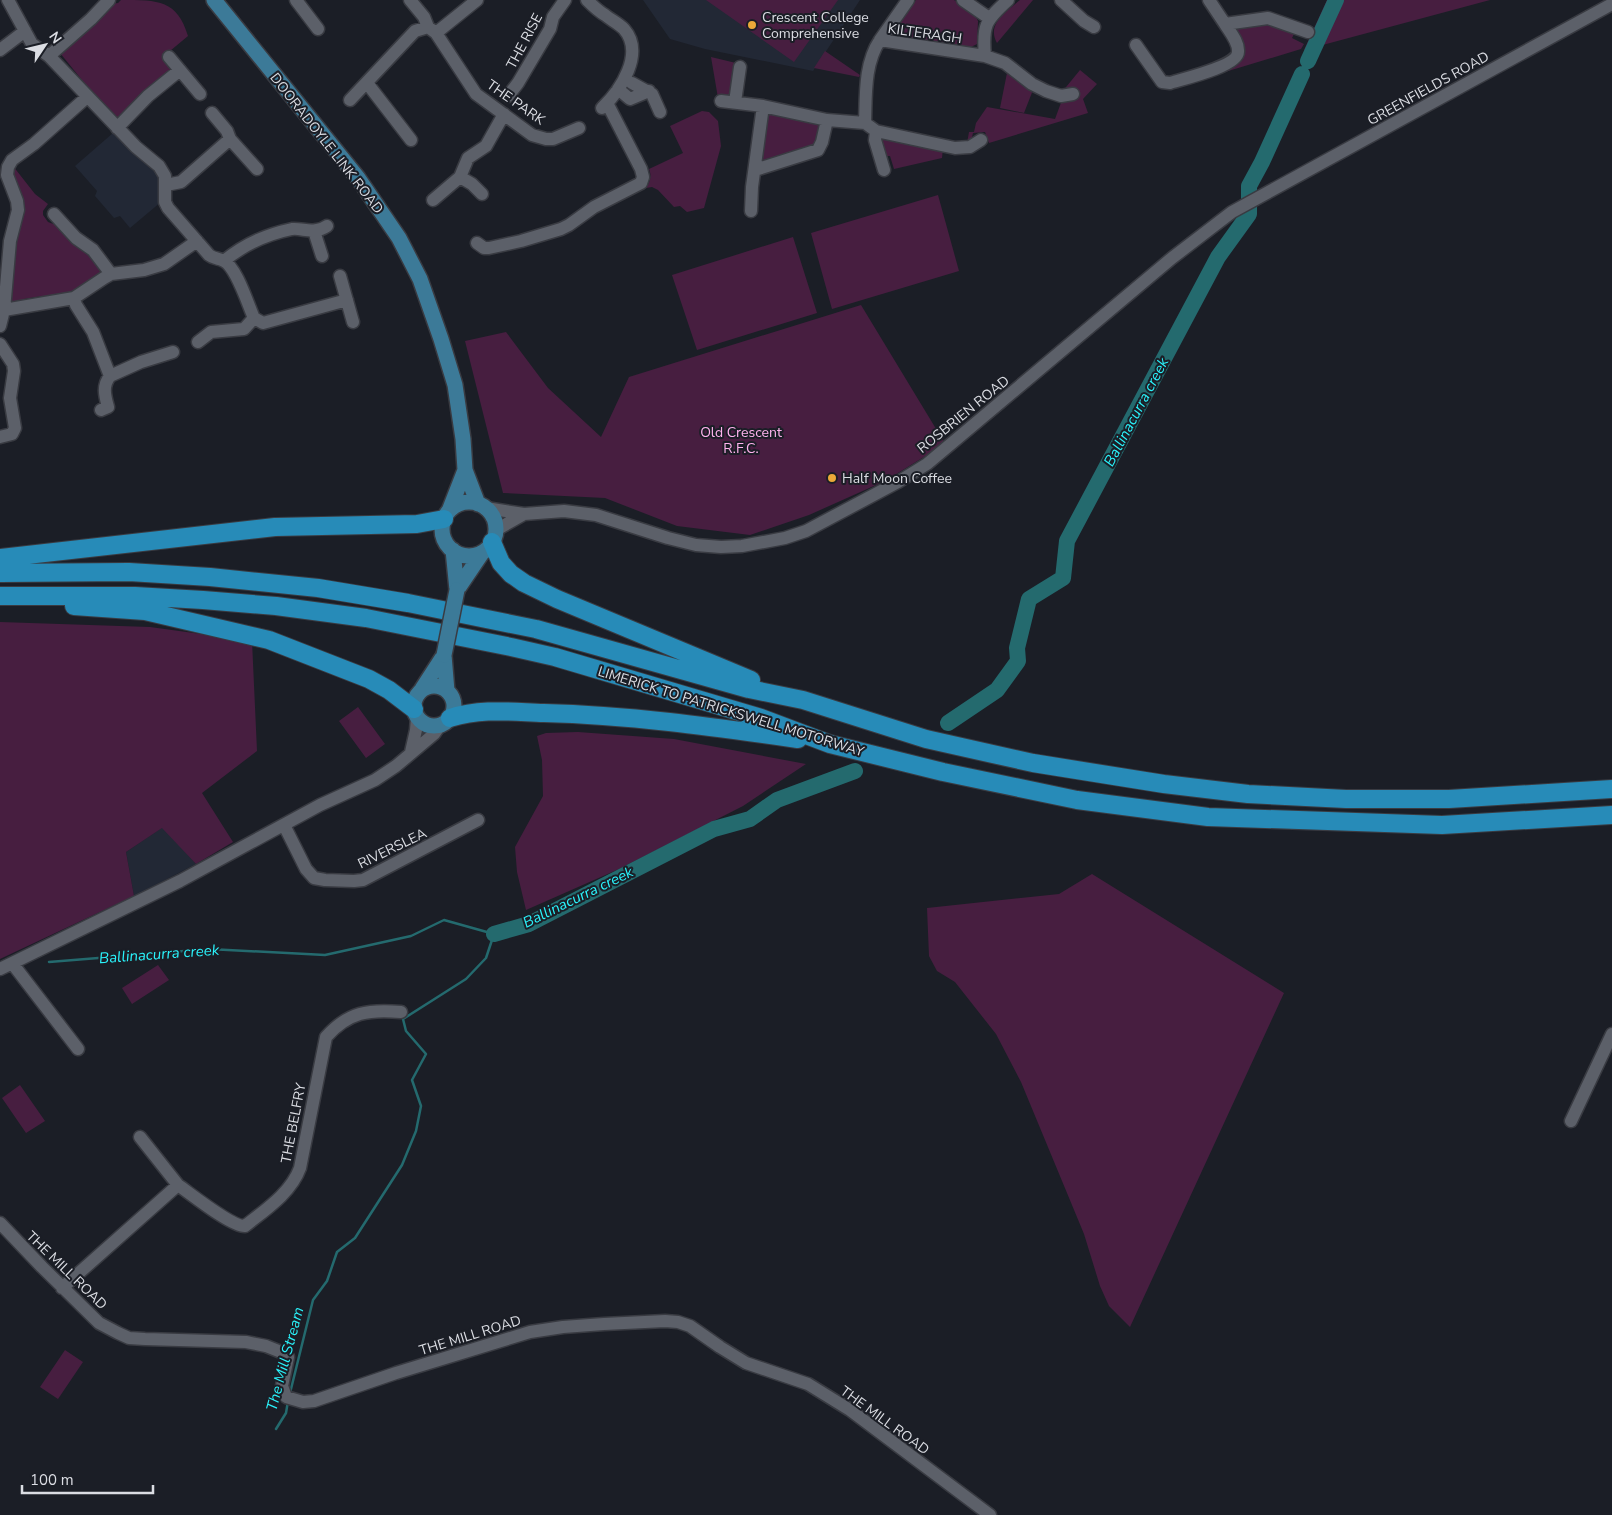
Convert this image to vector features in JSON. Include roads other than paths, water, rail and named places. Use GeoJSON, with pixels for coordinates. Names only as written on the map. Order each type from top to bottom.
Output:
{"type":"FeatureCollection","features":[{"type":"Feature","properties":{"kind":"highway"},"geometry":{"type":"LineString","coordinates":[[0,558],[276,528],[417,524],[446,515]]}},
{"type":"Feature","properties":{"kind":"highway"},"geometry":{"type":"LineString","coordinates":[[490,542],[501,563],[511,574],[524,583],[652,639],[803,700]]}},
{"type":"Feature","properties":{"kind":"highway","name":"LIMERICK TO PATRICKSWELL MOTORWAY"},"geometry":{"type":"LineString","coordinates":[[0,573],[129,572],[210,577],[318,588],[408,603],[536,629],[749,690],[803,700],[926,739],[1033,763],[1164,784],[1239,792],[1346,799],[1448,799],[1612,789]]}},
{"type":"Feature","properties":{"kind":"highway","name":"LIMERICK TO PATRICKSWELL MOTORWAY"},"geometry":{"type":"LineString","coordinates":[[0,596],[125,596],[203,600],[276,606],[366,618],[555,657],[761,718],[830,744],[943,772],[1077,800],[1208,817],[1442,825],[1612,815]]}},
{"type":"Feature","properties":{"kind":"highway"},"geometry":{"type":"LineString","coordinates":[[0,606],[78,606],[144,611],[269,640],[369,679],[389,690],[415,713]]}},
{"type":"Feature","properties":{"kind":"highway"},"geometry":{"type":"LineString","coordinates":[[445,721],[483,710],[571,713],[674,721],[830,744]]}},
{"type":"Feature","properties":{"kind":"main road","name":"DOORADOYLE LINK ROAD"},"geometry":{"type":"LineString","coordinates":[[214,0],[358,178],[399,238],[420,279],[442,339],[455,385],[463,438],[465,470],[482,506]]}},
{"type":"Feature","properties":{"kind":"main road","name":"DOORADOYLE LINK ROAD"},"geometry":{"type":"LineString","coordinates":[[446,515],[465,470]]}},
{"type":"Feature","properties":{"kind":"main road"},"geometry":{"type":"LineString","coordinates":[[457,590],[490,542],[495,522],[491,514],[482,506],[462,503],[446,515],[442,527],[443,536],[452,550],[467,556],[490,542]]}},
{"type":"Feature","properties":{"kind":"main road"},"geometry":{"type":"LineString","coordinates":[[444,655],[415,698],[415,713],[428,725],[445,721],[453,712],[453,701],[448,691],[444,655],[457,590],[452,550]]}},
{"type":"Feature","properties":{"kind":"main road"},"geometry":{"type":"LineString","coordinates":[[422,689],[435,685],[448,691]]}},
{"type":"Feature","properties":{"kind":"street"},"geometry":{"type":"LineString","coordinates":[[8,0],[35,46],[49,56],[117,128],[159,166],[165,176],[165,202],[168,208],[212,258],[224,261],[230,267],[238,280],[254,318],[263,323],[347,300]]}},
{"type":"Feature","properties":{"kind":"street"},"geometry":{"type":"LineString","coordinates":[[49,56],[109,0]]}},
{"type":"Feature","properties":{"kind":"street"},"geometry":{"type":"LineString","coordinates":[[296,0],[318,29]]}},
{"type":"Feature","properties":{"kind":"street","name":"THE PARK"},"geometry":{"type":"LineString","coordinates":[[410,0],[424,17],[476,94],[532,135],[554,139],[579,128]]}},
{"type":"Feature","properties":{"kind":"street"},"geometry":{"type":"LineString","coordinates":[[350,100],[415,31],[432,30],[477,0]]}},
{"type":"Feature","properties":{"kind":"street","name":"THE RISE"},"geometry":{"type":"LineString","coordinates":[[508,96],[518,83],[550,29],[553,18],[566,0]]}},
{"type":"Feature","properties":{"kind":"street"},"geometry":{"type":"LineString","coordinates":[[477,243],[484,248],[489,248],[561,229],[594,207],[641,183],[643,177],[641,169],[604,105],[618,89],[629,69],[632,52],[630,40],[618,24],[605,16],[587,0]]}},
{"type":"Feature","properties":{"kind":"street"},"geometry":{"type":"LineString","coordinates":[[880,40],[908,0]]}},
{"type":"Feature","properties":{"kind":"street"},"geometry":{"type":"LineString","coordinates":[[963,0],[989,18]]}},
{"type":"Feature","properties":{"kind":"street"},"geometry":{"type":"LineString","coordinates":[[985,56],[984,34],[989,18],[1008,0]]}},
{"type":"Feature","properties":{"kind":"street"},"geometry":{"type":"LineString","coordinates":[[1061,0],[1094,27]]}},
{"type":"Feature","properties":{"kind":"street"},"geometry":{"type":"LineString","coordinates":[[1136,45],[1165,84],[1225,65],[1234,60],[1238,56],[1239,50],[1209,0]]}},
{"type":"Feature","properties":{"kind":"street","name":"GREENFIELDS ROAD"},"geometry":{"type":"LineString","coordinates":[[1258,198],[1612,4]]}},
{"type":"Feature","properties":{"kind":"street"},"geometry":{"type":"LineString","coordinates":[[1225,24],[1268,18],[1308,32]]}},
{"type":"Feature","properties":{"kind":"street"},"geometry":{"type":"LineString","coordinates":[[0,50],[25,31]]}},
{"type":"Feature","properties":{"kind":"street","name":"KILTERAGH"},"geometry":{"type":"LineString","coordinates":[[865,123],[868,73],[874,51],[880,40],[990,56],[1006,64],[1032,84],[1046,91],[1061,96],[1073,94]]}},
{"type":"Feature","properties":{"kind":"street"},"geometry":{"type":"LineString","coordinates":[[170,57],[200,94]]}},
{"type":"Feature","properties":{"kind":"street"},"geometry":{"type":"LineString","coordinates":[[735,102],[740,67]]}},
{"type":"Feature","properties":{"kind":"street"},"geometry":{"type":"LineString","coordinates":[[117,128],[148,96],[180,70]]}},
{"type":"Feature","properties":{"kind":"street"},"geometry":{"type":"LineString","coordinates":[[367,83],[411,140]]}},
{"type":"Feature","properties":{"kind":"street"},"geometry":{"type":"LineString","coordinates":[[632,83],[648,91],[654,98],[660,112]]}},
{"type":"Feature","properties":{"kind":"street"},"geometry":{"type":"LineString","coordinates":[[618,89],[630,99],[648,91]]}},
{"type":"Feature","properties":{"kind":"street"},"geometry":{"type":"LineString","coordinates":[[0,326],[4,310],[10,238],[18,210],[17,201],[7,175],[8,167],[12,160],[34,144],[87,97]]}},
{"type":"Feature","properties":{"kind":"street"},"geometry":{"type":"LineString","coordinates":[[721,101],[763,106],[827,120],[865,123],[876,131],[955,148],[970,147],[981,140]]}},
{"type":"Feature","properties":{"kind":"street"},"geometry":{"type":"LineString","coordinates":[[751,211],[763,106]]}},
{"type":"Feature","properties":{"kind":"street"},"geometry":{"type":"LineString","coordinates":[[212,112],[227,131],[230,139],[257,169]]}},
{"type":"Feature","properties":{"kind":"street"},"geometry":{"type":"LineString","coordinates":[[434,200],[460,177],[468,158],[486,146],[504,114]]}},
{"type":"Feature","properties":{"kind":"street"},"geometry":{"type":"LineString","coordinates":[[755,170],[818,150],[822,142],[827,120]]}},
{"type":"Feature","properties":{"kind":"street"},"geometry":{"type":"LineString","coordinates":[[876,131],[875,140],[884,170]]}},
{"type":"Feature","properties":{"kind":"street"},"geometry":{"type":"LineString","coordinates":[[166,185],[181,182],[230,139]]}},
{"type":"Feature","properties":{"kind":"street"},"geometry":{"type":"LineString","coordinates":[[460,177],[472,184],[482,194]]}},
{"type":"Feature","properties":{"kind":"street","name":"ROSBRIEN ROAD"},"geometry":{"type":"LineString","coordinates":[[482,506],[524,514],[564,511],[596,515],[668,538],[696,545],[721,547],[760,544],[806,531],[885,490],[927,464],[1180,252],[1225,217],[1258,198]]}},
{"type":"Feature","properties":{"kind":"street"},"geometry":{"type":"LineString","coordinates":[[54,214],[76,238],[92,250],[111,274]]}},
{"type":"Feature","properties":{"kind":"street"},"geometry":{"type":"LineString","coordinates":[[224,261],[235,252],[253,243],[293,229],[314,231],[327,226]]}},
{"type":"Feature","properties":{"kind":"street"},"geometry":{"type":"LineString","coordinates":[[314,231],[322,256]]}},
{"type":"Feature","properties":{"kind":"street"},"geometry":{"type":"LineString","coordinates":[[4,310],[74,298],[111,274],[144,270],[164,264],[197,241]]}},
{"type":"Feature","properties":{"kind":"street"},"geometry":{"type":"LineString","coordinates":[[340,276],[353,322]]}},
{"type":"Feature","properties":{"kind":"street"},"geometry":{"type":"LineString","coordinates":[[74,298],[76,305],[96,339],[110,376]]}},
{"type":"Feature","properties":{"kind":"street"},"geometry":{"type":"LineString","coordinates":[[198,342],[211,332],[244,329],[254,318]]}},
{"type":"Feature","properties":{"kind":"street"},"geometry":{"type":"LineString","coordinates":[[0,344],[13,364],[14,371],[10,398],[15,428],[12,434],[0,437]]}},
{"type":"Feature","properties":{"kind":"street"},"geometry":{"type":"LineString","coordinates":[[101,410],[108,407],[105,390],[107,379],[110,376],[141,362],[173,352]]}},
{"type":"Feature","properties":{"kind":"street","name":"ROSBRIEN ROAD"},"geometry":{"type":"LineString","coordinates":[[490,542],[524,514]]}},
{"type":"Feature","properties":{"kind":"street"},"geometry":{"type":"LineString","coordinates":[[410,752],[416,730],[415,713]]}},
{"type":"Feature","properties":{"kind":"street"},"geometry":{"type":"LineString","coordinates":[[0,969],[180,881],[320,805],[375,780],[396,766],[410,752],[434,734],[445,721]]}},
{"type":"Feature","properties":{"kind":"street","name":"RIVERSLEA"},"geometry":{"type":"LineString","coordinates":[[284,825],[306,869],[314,878],[354,881],[363,880],[478,820]]}},
{"type":"Feature","properties":{"kind":"street"},"geometry":{"type":"LineString","coordinates":[[12,963],[78,1049]]}},
{"type":"Feature","properties":{"kind":"street","name":"THE BELFRY"},"geometry":{"type":"LineString","coordinates":[[140,1137],[178,1185],[225,1217],[240,1226],[245,1226],[272,1204],[296,1178],[300,1168],[326,1037],[336,1026],[360,1013],[377,1011],[401,1012]]}},
{"type":"Feature","properties":{"kind":"street"},"geometry":{"type":"LineString","coordinates":[[1571,1121],[1612,1034]]}},
{"type":"Feature","properties":{"kind":"street"},"geometry":{"type":"LineString","coordinates":[[62,1288],[178,1185]]}},
{"type":"Feature","properties":{"kind":"street","name":"THE MILL ROAD"},"geometry":{"type":"LineString","coordinates":[[0,1223],[62,1288],[99,1323],[129,1338],[246,1342],[266,1346],[286,1354],[288,1357],[282,1386],[283,1391],[288,1398],[303,1402],[314,1401],[396,1373],[530,1332],[604,1324],[678,1322],[690,1326],[720,1348],[746,1363],[808,1384],[850,1410],[990,1515]]}},
{"type":"Feature","properties":{"kind":"waterway","name":"Ballinacurra creek"},"geometry":{"type":"LineString","coordinates":[[1308,61],[1336,0]]}},
{"type":"Feature","properties":{"kind":"waterway","name":"Ballinacurra creek"},"geometry":{"type":"LineString","coordinates":[[948,723],[997,690],[1018,661],[1017,648],[1029,599],[1063,578],[1067,541],[1218,257],[1249,214],[1249,186],[1302,74]]}},
{"type":"Feature","properties":{"kind":"waterway","name":"Ballinacurra creek"},"geometry":{"type":"LineString","coordinates":[[494,934],[529,924],[714,829],[750,819],[777,800],[855,771]]}},
{"type":"Feature","properties":{"kind":"waterway","name":"The Mill Stream"},"geometry":{"type":"LineString","coordinates":[[49,962],[209,949],[325,955],[411,936],[444,920],[494,934],[486,958],[466,979],[403,1019],[406,1031],[426,1054],[412,1080],[421,1106],[416,1131],[402,1165],[355,1238],[337,1252],[327,1281],[313,1300],[290,1393]]}},
{"type":"Feature","properties":{"kind":"waterway","name":"The Mill Stream"},"geometry":{"type":"LineString","coordinates":[[276,1429],[286,1413],[288,1401]]}},
{"type":"Feature","properties":{"kind":"place","name":"Crescent College Comprehensive"},"geometry":{"type":"Point","coordinates":[752,25]}},
{"type":"Feature","properties":{"kind":"place","name":"Half Moon Coffee"},"geometry":{"type":"Point","coordinates":[832,478]}},
{"type":"Feature","properties":{"kind":"park label","name":"Old Crescent R.F.C."},"geometry":{"type":"Point","coordinates":[741,440]}}]}
